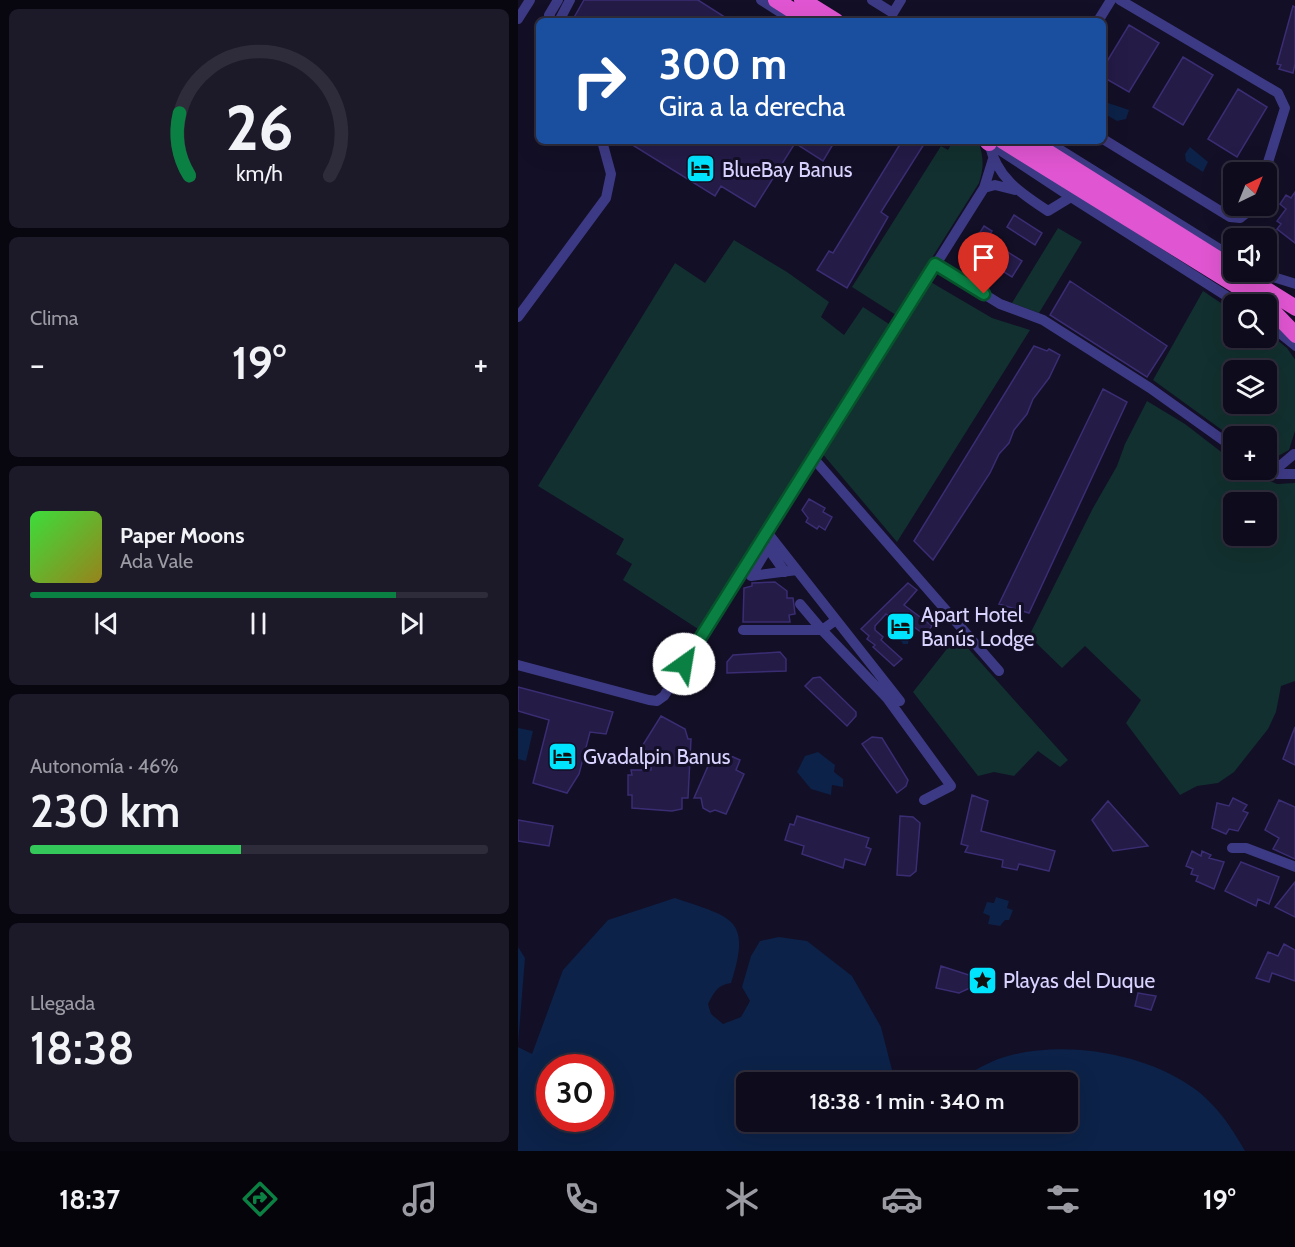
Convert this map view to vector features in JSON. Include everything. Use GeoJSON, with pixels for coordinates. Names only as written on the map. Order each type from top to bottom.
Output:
{"type":"FeatureCollection","features":[{"type":"Feature","properties":{"kind":"highway"},"geometry":{"type":"LineString","coordinates":[[776,0],[804,18]]}},
{"type":"Feature","properties":{"kind":"highway"},"geometry":{"type":"LineString","coordinates":[[802,0],[831,18]]}},
{"type":"Feature","properties":{"kind":"highway"},"geometry":{"type":"LineString","coordinates":[[1035,144],[1223,262]]}},
{"type":"Feature","properties":{"kind":"highway"},"geometry":{"type":"LineString","coordinates":[[1051,144],[1109,190]]}},
{"type":"Feature","properties":{"kind":"highway"},"geometry":{"type":"LineString","coordinates":[[993,146],[1242,294]]}},
{"type":"Feature","properties":{"kind":"highway"},"geometry":{"type":"LineString","coordinates":[[1149,215],[1204,240]]}},
{"type":"Feature","properties":{"kind":"highway"},"geometry":{"type":"LineString","coordinates":[[1254,282],[1295,308]]}},
{"type":"Feature","properties":{"kind":"highway"},"geometry":{"type":"LineString","coordinates":[[1277,314],[1295,323]]}},
{"type":"Feature","properties":{"kind":"highway"},"geometry":{"type":"LineString","coordinates":[[1277,319],[1295,336]]}},
{"type":"Feature","properties":{"kind":"street"},"geometry":{"type":"LineString","coordinates":[[518,19],[530,0]]}},
{"type":"Feature","properties":{"kind":"street"},"geometry":{"type":"LineString","coordinates":[[551,18],[550,15],[558,0]]}},
{"type":"Feature","properties":{"kind":"street"},"geometry":{"type":"LineString","coordinates":[[561,18],[570,0]]}},
{"type":"Feature","properties":{"kind":"street"},"geometry":{"type":"LineString","coordinates":[[761,0],[789,18]]}},
{"type":"Feature","properties":{"kind":"street"},"geometry":{"type":"LineString","coordinates":[[872,0],[893,13],[901,0]]}},
{"type":"Feature","properties":{"kind":"street"},"geometry":{"type":"LineString","coordinates":[[1099,18],[1111,0]]}},
{"type":"Feature","properties":{"kind":"street"},"geometry":{"type":"LineString","coordinates":[[1120,0],[1278,93],[1285,108],[1268,162]]}},
{"type":"Feature","properties":{"kind":"street"},"geometry":{"type":"LineString","coordinates":[[1106,141],[1223,214]]}},
{"type":"Feature","properties":{"kind":"street"},"geometry":{"type":"LineString","coordinates":[[518,317],[606,198],[611,174],[603,144]]}},
{"type":"Feature","properties":{"kind":"street"},"geometry":{"type":"LineString","coordinates":[[1052,144],[1223,251]]}},
{"type":"Feature","properties":{"kind":"street"},"geometry":{"type":"LineString","coordinates":[[518,665],[649,700],[657,701],[666,693],[984,188],[993,146]]}},
{"type":"Feature","properties":{"kind":"street"},"geometry":{"type":"LineString","coordinates":[[993,146],[1015,190]]}},
{"type":"Feature","properties":{"kind":"street"},"geometry":{"type":"LineString","coordinates":[[993,146],[1223,294]]}},
{"type":"Feature","properties":{"kind":"street"},"geometry":{"type":"LineString","coordinates":[[984,188],[995,185],[1015,190],[1048,211],[1071,197]]}},
{"type":"Feature","properties":{"kind":"street"},"geometry":{"type":"LineString","coordinates":[[1226,216],[1240,218],[1242,216]]}},
{"type":"Feature","properties":{"kind":"street"},"geometry":{"type":"LineString","coordinates":[[935,264],[1000,304],[1043,320],[1150,388],[1223,440]]}},
{"type":"Feature","properties":{"kind":"street"},"geometry":{"type":"LineString","coordinates":[[1277,278],[1295,284]]}},
{"type":"Feature","properties":{"kind":"street"},"geometry":{"type":"LineString","coordinates":[[1277,322],[1295,346]]}},
{"type":"Feature","properties":{"kind":"street"},"geometry":{"type":"LineString","coordinates":[[1277,466],[1282,465],[1295,453]]}},
{"type":"Feature","properties":{"kind":"street"},"geometry":{"type":"LineString","coordinates":[[814,459],[999,671]]}},
{"type":"Feature","properties":{"kind":"street"},"geometry":{"type":"LineString","coordinates":[[1277,474],[1295,474]]}},
{"type":"Feature","properties":{"kind":"street"},"geometry":{"type":"LineString","coordinates":[[767,532],[900,701]]}},
{"type":"Feature","properties":{"kind":"street"},"geometry":{"type":"LineString","coordinates":[[785,572],[797,570]]}},
{"type":"Feature","properties":{"kind":"street"},"geometry":{"type":"LineString","coordinates":[[800,604],[887,698],[951,786],[924,800]]}},
{"type":"Feature","properties":{"kind":"street"},"geometry":{"type":"LineString","coordinates":[[743,630],[822,630],[836,620]]}},
{"type":"Feature","properties":{"kind":"street"},"geometry":{"type":"LineString","coordinates":[[1232,848],[1246,848],[1295,867]]}},
{"type":"Feature","properties":{"kind":"green space"},"geometry":{"type":"Polygon","coordinates":[[[951,144],[979,144],[983,162],[979,183],[896,315],[852,287],[941,146],[948,150],[951,144]]]}},
{"type":"Feature","properties":{"kind":"green space"},"geometry":{"type":"Polygon","coordinates":[[[1058,228],[1082,242],[1039,313],[1012,303],[1058,228]]]}},
{"type":"Feature","properties":{"kind":"green space"},"geometry":{"type":"Polygon","coordinates":[[[734,240],[787,272],[829,302],[821,317],[844,335],[863,307],[892,326],[859,374],[698,629],[623,580],[632,564],[616,554],[624,539],[538,486],[675,263],[705,283],[734,240]]]}},
{"type":"Feature","properties":{"kind":"green space"},"geometry":{"type":"Polygon","coordinates":[[[929,281],[992,318],[1030,330],[897,542],[821,452],[929,281]]]}},
{"type":"Feature","properties":{"kind":"green space"},"geometry":{"type":"Polygon","coordinates":[[[1203,291],[1223,304],[1223,348],[1277,348],[1277,340],[1287,348],[1296,361],[1295,431],[1289,450],[1277,457],[1277,426],[1223,426],[1223,431],[1153,380],[1203,291]]]}},
{"type":"Feature","properties":{"kind":"green space"},"geometry":{"type":"Polygon","coordinates":[[[1147,401],[1185,424],[1223,453],[1223,480],[1268,480],[1277,484],[1295,483],[1295,681],[1281,686],[1276,712],[1268,729],[1234,772],[1218,783],[1197,786],[1180,795],[1126,723],[1141,700],[1085,646],[1062,668],[1029,636],[1093,508],[1117,466],[1125,444],[1147,401]]]}},
{"type":"Feature","properties":{"kind":"green space"},"geometry":{"type":"Polygon","coordinates":[[[957,636],[1068,760],[1060,767],[1038,751],[1014,776],[994,772],[978,776],[913,692],[957,636]]]}},
{"type":"Feature","properties":{"kind":"water"},"geometry":{"type":"Polygon","coordinates":[[[1108,103],[1129,110],[1126,119],[1117,121],[1106,115],[1108,103]]]}},
{"type":"Feature","properties":{"kind":"water"},"geometry":{"type":"Polygon","coordinates":[[[1190,147],[1208,162],[1203,172],[1186,161],[1185,154],[1190,147]]]}},
{"type":"Feature","properties":{"kind":"water"},"geometry":{"type":"Polygon","coordinates":[[[900,630],[909,638],[908,644],[903,644],[900,639],[893,637],[894,631],[900,630]]]}},
{"type":"Feature","properties":{"kind":"water"},"geometry":{"type":"Polygon","coordinates":[[[518,728],[533,731],[526,761],[518,759],[518,728]]]}},
{"type":"Feature","properties":{"kind":"water"},"geometry":{"type":"Polygon","coordinates":[[[818,752],[835,765],[834,772],[843,779],[843,787],[832,785],[831,795],[811,789],[797,772],[805,756],[818,752]]]}},
{"type":"Feature","properties":{"kind":"water"},"geometry":{"type":"Polygon","coordinates":[[[996,897],[1009,901],[1007,908],[1013,910],[1009,920],[1005,920],[1000,926],[988,924],[990,916],[983,913],[987,902],[994,903],[996,897]]]}},
{"type":"Feature","properties":{"kind":"water"},"geometry":{"type":"Polygon","coordinates":[[[675,898],[723,916],[738,932],[737,961],[731,983],[719,988],[708,1004],[711,1014],[723,1024],[741,1017],[750,1001],[742,987],[751,956],[760,941],[779,937],[807,941],[852,976],[881,1027],[892,1072],[736,1072],[736,1132],[1078,1132],[1078,1072],[973,1072],[998,1059],[1021,1053],[1070,1049],[1122,1057],[1169,1073],[1206,1098],[1221,1114],[1245,1151],[518,1151],[518,1047],[532,1054],[563,970],[608,920],[675,898]]]}},
{"type":"Feature","properties":{"kind":"water"},"geometry":{"type":"Polygon","coordinates":[[[518,947],[525,958],[518,1045],[518,947]]]}},
{"type":"Feature","properties":{"kind":"building"},"geometry":{"type":"Polygon","coordinates":[[[584,0],[698,0],[726,18],[574,18],[584,0]]]}},
{"type":"Feature","properties":{"kind":"building"},"geometry":{"type":"Polygon","coordinates":[[[1293,6],[1295,7],[1295,64],[1293,73],[1279,69],[1281,65],[1277,64],[1293,6]]]}},
{"type":"Feature","properties":{"kind":"building"},"geometry":{"type":"Polygon","coordinates":[[[1129,25],[1159,43],[1129,92],[1106,79],[1106,63],[1129,25]]]}},
{"type":"Feature","properties":{"kind":"building"},"geometry":{"type":"Polygon","coordinates":[[[1183,57],[1213,75],[1183,125],[1153,107],[1183,57]]]}},
{"type":"Feature","properties":{"kind":"building"},"geometry":{"type":"Polygon","coordinates":[[[1238,89],[1267,107],[1237,157],[1208,139],[1238,89]]]}},
{"type":"Feature","properties":{"kind":"building"},"geometry":{"type":"Polygon","coordinates":[[[631,144],[794,144],[755,207],[721,186],[715,196],[631,144]]]}},
{"type":"Feature","properties":{"kind":"building"},"geometry":{"type":"Polygon","coordinates":[[[797,144],[833,144],[823,161],[797,144]]]}},
{"type":"Feature","properties":{"kind":"building"},"geometry":{"type":"Polygon","coordinates":[[[900,144],[924,144],[881,212],[888,217],[847,288],[817,270],[829,251],[833,253],[900,144]]]}},
{"type":"Feature","properties":{"kind":"building"},"geometry":{"type":"Polygon","coordinates":[[[1295,192],[1295,243],[1277,229],[1281,224],[1277,221],[1286,209],[1280,204],[1286,195],[1291,198],[1295,192]]]}},
{"type":"Feature","properties":{"kind":"building"},"geometry":{"type":"Polygon","coordinates":[[[1014,215],[1042,233],[1035,245],[1007,227],[1014,215]]]}},
{"type":"Feature","properties":{"kind":"building"},"geometry":{"type":"Polygon","coordinates":[[[984,226],[992,231],[987,239],[1022,261],[1012,277],[988,262],[993,254],[974,242],[984,226]]]}},
{"type":"Feature","properties":{"kind":"building"},"geometry":{"type":"Polygon","coordinates":[[[1070,281],[1167,346],[1147,377],[1050,315],[1070,281]]]}},
{"type":"Feature","properties":{"kind":"building"},"geometry":{"type":"Polygon","coordinates":[[[1034,346],[1047,351],[1049,349],[1060,355],[1049,378],[1033,399],[1027,414],[1014,430],[1009,443],[999,454],[990,473],[933,560],[914,541],[1034,346]]]}},
{"type":"Feature","properties":{"kind":"building"},"geometry":{"type":"Polygon","coordinates":[[[1103,389],[1127,402],[1029,613],[999,604],[1103,389]]]}},
{"type":"Feature","properties":{"kind":"building"},"geometry":{"type":"Polygon","coordinates":[[[809,499],[825,508],[823,512],[832,517],[825,530],[819,526],[817,529],[806,522],[808,518],[802,510],[809,499]]]}},
{"type":"Feature","properties":{"kind":"building"},"geometry":{"type":"Polygon","coordinates":[[[775,582],[787,591],[787,598],[793,598],[795,614],[789,615],[790,622],[743,622],[744,588],[752,586],[752,583],[775,582]]]}},
{"type":"Feature","properties":{"kind":"building"},"geometry":{"type":"Polygon","coordinates":[[[908,583],[917,590],[904,605],[932,626],[925,635],[896,614],[892,618],[886,614],[875,626],[875,630],[883,637],[881,640],[902,659],[894,666],[873,647],[875,645],[867,639],[869,636],[861,629],[908,583]]]}},
{"type":"Feature","properties":{"kind":"building"},"geometry":{"type":"Polygon","coordinates":[[[780,652],[786,659],[786,671],[727,673],[727,662],[733,655],[780,652]]]}},
{"type":"Feature","properties":{"kind":"building"},"geometry":{"type":"Polygon","coordinates":[[[820,677],[856,712],[856,716],[847,726],[805,686],[813,678],[820,677]]]}},
{"type":"Feature","properties":{"kind":"building","name":"Gvadalpin Banus"},"geometry":{"type":"Polygon","coordinates":[[[518,687],[613,712],[606,734],[590,732],[579,774],[567,793],[533,783],[549,720],[518,711],[518,687]]]}},
{"type":"Feature","properties":{"kind":"building"},"geometry":{"type":"Polygon","coordinates":[[[661,716],[685,729],[688,739],[691,739],[688,798],[682,798],[682,809],[672,811],[632,808],[632,795],[628,795],[628,775],[632,775],[631,770],[651,770],[652,754],[641,748],[661,716]]]}},
{"type":"Feature","properties":{"kind":"building"},"geometry":{"type":"Polygon","coordinates":[[[1295,727],[1295,765],[1283,759],[1295,727]]]}},
{"type":"Feature","properties":{"kind":"building"},"geometry":{"type":"Polygon","coordinates":[[[872,737],[882,738],[908,780],[906,786],[897,793],[862,744],[872,737]]]}},
{"type":"Feature","properties":{"kind":"building"},"geometry":{"type":"Polygon","coordinates":[[[724,753],[740,760],[736,770],[744,774],[726,814],[715,810],[710,812],[703,808],[701,798],[694,798],[712,757],[720,761],[724,753]]]}},
{"type":"Feature","properties":{"kind":"building"},"geometry":{"type":"Polygon","coordinates":[[[972,795],[988,801],[981,831],[1055,851],[1049,871],[1019,864],[1017,870],[1002,867],[1003,860],[965,852],[968,846],[961,844],[972,795]]]}},
{"type":"Feature","properties":{"kind":"building"},"geometry":{"type":"Polygon","coordinates":[[[1233,798],[1247,805],[1243,811],[1248,813],[1238,831],[1229,829],[1226,834],[1212,828],[1217,803],[1229,806],[1233,798]]]}},
{"type":"Feature","properties":{"kind":"building"},"geometry":{"type":"Polygon","coordinates":[[[1279,800],[1295,807],[1295,859],[1273,849],[1279,838],[1265,830],[1279,800]]]}},
{"type":"Feature","properties":{"kind":"building"},"geometry":{"type":"Polygon","coordinates":[[[1108,801],[1148,846],[1113,851],[1092,820],[1108,801]]]}},
{"type":"Feature","properties":{"kind":"building"},"geometry":{"type":"Polygon","coordinates":[[[797,816],[869,838],[866,847],[871,849],[865,865],[845,859],[843,868],[802,854],[804,846],[785,840],[790,824],[794,825],[797,816]]]}},
{"type":"Feature","properties":{"kind":"building"},"geometry":{"type":"Polygon","coordinates":[[[900,816],[913,817],[920,823],[916,871],[910,876],[897,875],[900,816]]]}},
{"type":"Feature","properties":{"kind":"building"},"geometry":{"type":"Polygon","coordinates":[[[518,820],[553,826],[549,846],[518,841],[518,820]]]}},
{"type":"Feature","properties":{"kind":"building"},"geometry":{"type":"Polygon","coordinates":[[[1192,851],[1201,856],[1202,851],[1211,855],[1209,858],[1224,862],[1214,889],[1196,881],[1198,876],[1191,874],[1193,869],[1186,866],[1192,851]]]}},
{"type":"Feature","properties":{"kind":"building"},"geometry":{"type":"Polygon","coordinates":[[[1241,862],[1279,877],[1269,904],[1258,899],[1256,906],[1225,891],[1241,862]]]}},
{"type":"Feature","properties":{"kind":"building"},"geometry":{"type":"Polygon","coordinates":[[[1295,882],[1295,917],[1275,907],[1295,882]]]}},
{"type":"Feature","properties":{"kind":"building"},"geometry":{"type":"Polygon","coordinates":[[[1284,944],[1295,950],[1295,981],[1272,973],[1269,982],[1256,978],[1268,952],[1278,956],[1284,944]]]}},
{"type":"Feature","properties":{"kind":"building"},"geometry":{"type":"Polygon","coordinates":[[[941,966],[972,976],[970,988],[959,993],[936,988],[941,966]]]}},
{"type":"Feature","properties":{"kind":"building"},"geometry":{"type":"Polygon","coordinates":[[[1138,993],[1156,996],[1151,1010],[1135,1006],[1138,993]]]}},
{"type":"Feature","properties":{"kind":"place","name":"BlueBay Banus"},"geometry":{"type":"Point","coordinates":[701,169]}},
{"type":"Feature","properties":{"kind":"place","name":"Apart Hotel Banús Lodge"},"geometry":{"type":"Point","coordinates":[900,626]}},
{"type":"Feature","properties":{"kind":"place","name":"Gvadalpin Banus"},"geometry":{"type":"Point","coordinates":[562,756]}},
{"type":"Feature","properties":{"kind":"place","name":"Playas del Duque"},"geometry":{"type":"Point","coordinates":[982,980]}},
{"type":"Feature","properties":{"kind":"route"},"geometry":{"type":"LineString","coordinates":[[684,664],[935,264],[984,294]]}}]}
